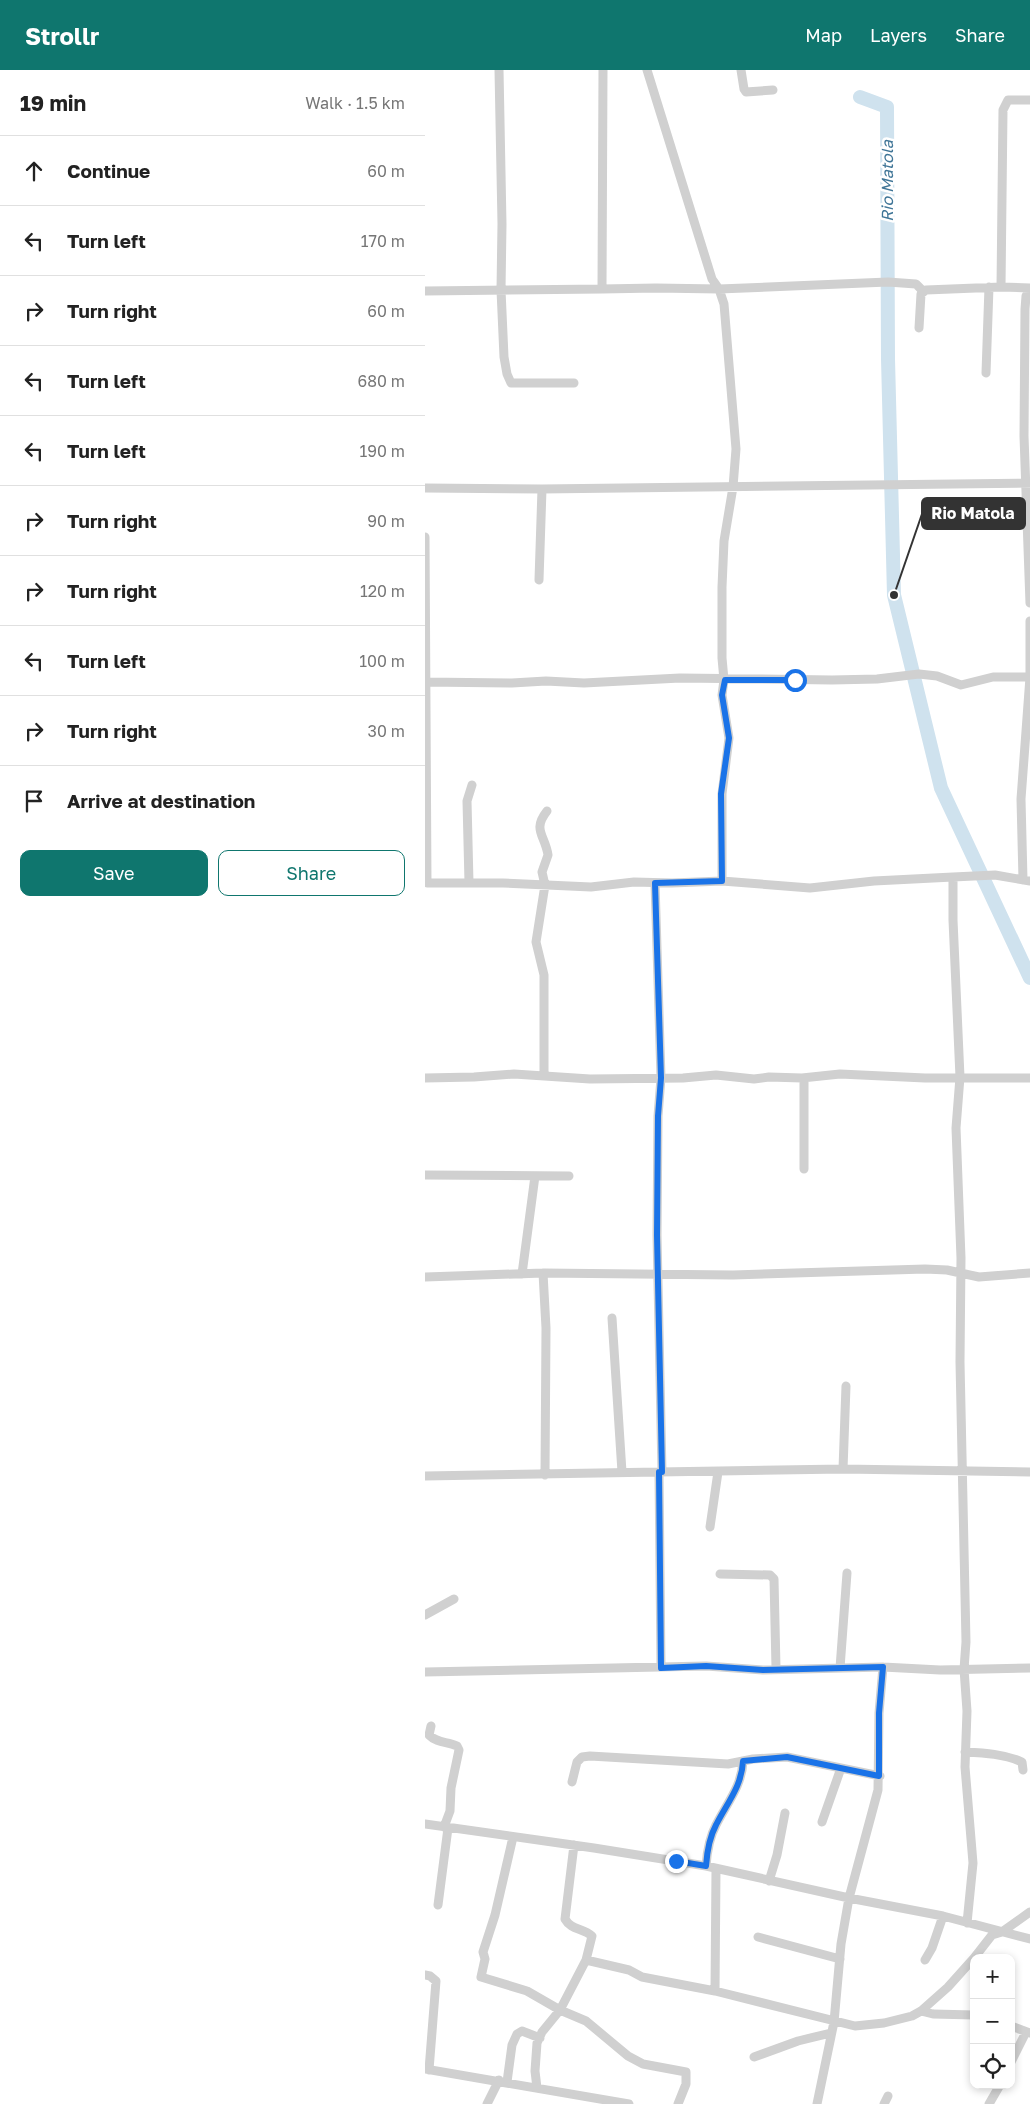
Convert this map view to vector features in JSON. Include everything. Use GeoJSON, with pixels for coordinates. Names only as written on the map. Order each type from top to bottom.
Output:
{"type":"FeatureCollection","features":[{"type":"Feature","properties":{"kind":"street"},"geometry":{"type":"LineString","coordinates":[[499,70],[502,224],[501,290],[503,357],[507,374],[511,383],[574,384]]}},
{"type":"Feature","properties":{"kind":"street"},"geometry":{"type":"LineString","coordinates":[[603,70],[603,289]]}},
{"type":"Feature","properties":{"kind":"street"},"geometry":{"type":"LineString","coordinates":[[647,70],[712,279],[719,289],[724,304],[731,376],[736,449],[733,487],[724,540],[722,614],[725,680],[722,695],[729,738],[721,794],[722,881]]}},
{"type":"Feature","properties":{"kind":"street"},"geometry":{"type":"LineString","coordinates":[[741,70],[746,92],[773,90]]}},
{"type":"Feature","properties":{"kind":"street"},"geometry":{"type":"LineString","coordinates":[[1001,287],[1003,110],[1007,100],[1030,100]]}},
{"type":"Feature","properties":{"kind":"street"},"geometry":{"type":"LineString","coordinates":[[425,296],[425,291],[719,289],[888,282],[916,284],[923,291],[989,287],[1030,289],[1026,296],[1024,345],[1030,603]]}},
{"type":"Feature","properties":{"kind":"street"},"geometry":{"type":"LineString","coordinates":[[986,373],[989,287]]}},
{"type":"Feature","properties":{"kind":"street"},"geometry":{"type":"LineString","coordinates":[[919,328],[923,291]]}},
{"type":"Feature","properties":{"kind":"street"},"geometry":{"type":"LineString","coordinates":[[425,488],[542,489],[1028,483]]}},
{"type":"Feature","properties":{"kind":"street"},"geometry":{"type":"LineString","coordinates":[[539,580],[542,489]]}},
{"type":"Feature","properties":{"kind":"street"},"geometry":{"type":"LineString","coordinates":[[425,537],[426,883],[591,887],[634,882],[722,881],[810,888],[875,881],[995,874],[1027,880],[1021,799],[1030,680],[1030,621]]}},
{"type":"Feature","properties":{"kind":"street"},"geometry":{"type":"LineString","coordinates":[[426,682],[512,683],[546,680],[575,684],[680,678],[725,680],[877,679],[919,674],[937,676],[961,685],[993,677],[1030,680]]}},
{"type":"Feature","properties":{"kind":"street"},"geometry":{"type":"LineString","coordinates":[[469,883],[467,801],[471,785]]}},
{"type":"Feature","properties":{"kind":"street"},"geometry":{"type":"LineString","coordinates":[[544,1076],[544,975],[536,942],[545,885],[542,872],[548,852],[539,828],[542,817],[547,811]]}},
{"type":"Feature","properties":{"kind":"street"},"geometry":{"type":"LineString","coordinates":[[953,877],[960,1078],[956,1128],[961,1273],[960,1362],[966,1642],[964,1669],[967,1711],[965,1752],[973,1863],[967,1923]]}},
{"type":"Feature","properties":{"kind":"street"},"geometry":{"type":"LineString","coordinates":[[655,883],[661,1078],[658,1116],[661,1668]]}},
{"type":"Feature","properties":{"kind":"street"},"geometry":{"type":"LineString","coordinates":[[425,1078],[475,1078],[513,1074],[590,1079],[716,1075],[754,1079],[769,1077],[804,1078],[840,1074],[1030,1078]]}},
{"type":"Feature","properties":{"kind":"street"},"geometry":{"type":"LineString","coordinates":[[804,1078],[804,1169]]}},
{"type":"Feature","properties":{"kind":"street"},"geometry":{"type":"LineString","coordinates":[[425,1175],[569,1176]]}},
{"type":"Feature","properties":{"kind":"street"},"geometry":{"type":"LineString","coordinates":[[522,1274],[535,1176]]}},
{"type":"Feature","properties":{"kind":"street"},"geometry":{"type":"LineString","coordinates":[[425,1277],[543,1273],[658,1275],[789,1274],[925,1269],[947,1270],[979,1277],[1030,1273]]}},
{"type":"Feature","properties":{"kind":"street"},"geometry":{"type":"LineString","coordinates":[[543,1273],[546,1328],[545,1475]]}},
{"type":"Feature","properties":{"kind":"street"},"geometry":{"type":"LineString","coordinates":[[612,1318],[622,1472]]}},
{"type":"Feature","properties":{"kind":"street"},"geometry":{"type":"LineString","coordinates":[[843,1470],[846,1386]]}},
{"type":"Feature","properties":{"kind":"street"},"geometry":{"type":"LineString","coordinates":[[425,1476],[843,1470],[1030,1472]]}},
{"type":"Feature","properties":{"kind":"street"},"geometry":{"type":"LineString","coordinates":[[710,1528],[718,1472]]}},
{"type":"Feature","properties":{"kind":"street"},"geometry":{"type":"LineString","coordinates":[[840,1668],[847,1573]]}},
{"type":"Feature","properties":{"kind":"street"},"geometry":{"type":"LineString","coordinates":[[720,1574],[770,1575],[774,1579],[776,1668]]}},
{"type":"Feature","properties":{"kind":"street"},"geometry":{"type":"LineString","coordinates":[[425,1615],[454,1599]]}},
{"type":"Feature","properties":{"kind":"street"},"geometry":{"type":"LineString","coordinates":[[817,2104],[834,2022],[839,1959],[849,1898],[878,1790],[879,1713],[883,1667]]}},
{"type":"Feature","properties":{"kind":"street"},"geometry":{"type":"LineString","coordinates":[[425,1672],[661,1668],[883,1667],[941,1670],[1030,1668]]}},
{"type":"Feature","properties":{"kind":"street"},"geometry":{"type":"LineString","coordinates":[[431,1726],[429,1735],[433,1739],[440,1743],[457,1746],[459,1750],[451,1788],[450,1811],[446,1828],[438,1905]]}},
{"type":"Feature","properties":{"kind":"street"},"geometry":{"type":"LineString","coordinates":[[965,1752],[998,1754],[1014,1758],[1022,1762],[1023,1770]]}},
{"type":"Feature","properties":{"kind":"street"},"geometry":{"type":"LineString","coordinates":[[572,1782],[577,1762],[582,1757],[728,1764],[787,1757],[879,1776]]}},
{"type":"Feature","properties":{"kind":"street"},"geometry":{"type":"LineString","coordinates":[[706,1866],[709,1841],[736,1790],[740,1780],[743,1761]]}},
{"type":"Feature","properties":{"kind":"street"},"geometry":{"type":"LineString","coordinates":[[822,1822],[841,1768]]}},
{"type":"Feature","properties":{"kind":"street"},"geometry":{"type":"LineString","coordinates":[[769,1881],[777,1855],[785,1812]]}},
{"type":"Feature","properties":{"kind":"street"},"geometry":{"type":"LineString","coordinates":[[425,1824],[706,1866],[849,1898],[943,1916],[982,1928],[1030,1939]]}},
{"type":"Feature","properties":{"kind":"street"},"geometry":{"type":"LineString","coordinates":[[513,1837],[495,1915],[483,1952],[485,1959],[481,1977],[527,1991],[560,2010],[586,2021],[628,2056],[643,2064],[686,2072],[686,2084],[678,2104]]}},
{"type":"Feature","properties":{"kind":"street"},"geometry":{"type":"LineString","coordinates":[[537,2088],[535,2071],[537,2043],[560,2010],[586,1960],[591,1936],[589,1933],[572,1927],[565,1919],[574,1845]]}},
{"type":"Feature","properties":{"kind":"street"},"geometry":{"type":"LineString","coordinates":[[715,1992],[716,1869]]}},
{"type":"Feature","properties":{"kind":"street"},"geometry":{"type":"LineString","coordinates":[[977,1954],[994,1933],[1002,1932],[1030,1912]]}},
{"type":"Feature","properties":{"kind":"street"},"geometry":{"type":"LineString","coordinates":[[925,1960],[932,1948],[943,1916]]}},
{"type":"Feature","properties":{"kind":"street"},"geometry":{"type":"LineString","coordinates":[[982,1928],[987,1940]]}},
{"type":"Feature","properties":{"kind":"street"},"geometry":{"type":"LineString","coordinates":[[758,1937],[839,1959]]}},
{"type":"Feature","properties":{"kind":"street"},"geometry":{"type":"LineString","coordinates":[[586,1960],[629,1970],[642,1977],[715,1992],[855,2026],[905,2019],[921,2010],[948,1986],[970,1962]]}},
{"type":"Feature","properties":{"kind":"street"},"geometry":{"type":"LineString","coordinates":[[425,1975],[430,1976],[436,1981],[427,2069],[629,2104]]}},
{"type":"Feature","properties":{"kind":"street"},"geometry":{"type":"LineString","coordinates":[[921,2010],[933,2014],[970,2015]]}},
{"type":"Feature","properties":{"kind":"street"},"geometry":{"type":"LineString","coordinates":[[1015,2027],[1028,2032],[1015,2055]]}},
{"type":"Feature","properties":{"kind":"street"},"geometry":{"type":"LineString","coordinates":[[487,2104],[503,2081],[512,2045],[517,2034],[522,2031],[540,2038]]}},
{"type":"Feature","properties":{"kind":"street"},"geometry":{"type":"LineString","coordinates":[[754,2057],[798,2041],[831,2033]]}},
{"type":"Feature","properties":{"kind":"street"},"geometry":{"type":"LineString","coordinates":[[522,2085],[535,2071]]}},
{"type":"Feature","properties":{"kind":"street"},"geometry":{"type":"LineString","coordinates":[[989,2104],[997,2089]]}},
{"type":"Feature","properties":{"kind":"waterway","name":"Rio Matola"},"geometry":{"type":"LineString","coordinates":[[860,97],[887,107],[888,359],[894,595],[941,788],[1030,978]]}},
{"type":"Feature","properties":{"kind":"place","name":"Rio Matola"},"geometry":{"type":"Point","coordinates":[894,595]}},
{"type":"Feature","properties":{"kind":"route"},"geometry":{"type":"LineString","coordinates":[[676,1861],[706,1866],[709,1841],[736,1790],[743,1768],[743,1761],[787,1757],[800,1758],[879,1776],[879,1713],[883,1667],[776,1668],[763,1670],[706,1666],[661,1668],[659,1472],[662,1472],[657,1235],[658,1116],[661,1078],[655,883],[722,881],[723,819],[721,794],[729,738],[722,695],[725,680],[795,680]]}}]}
